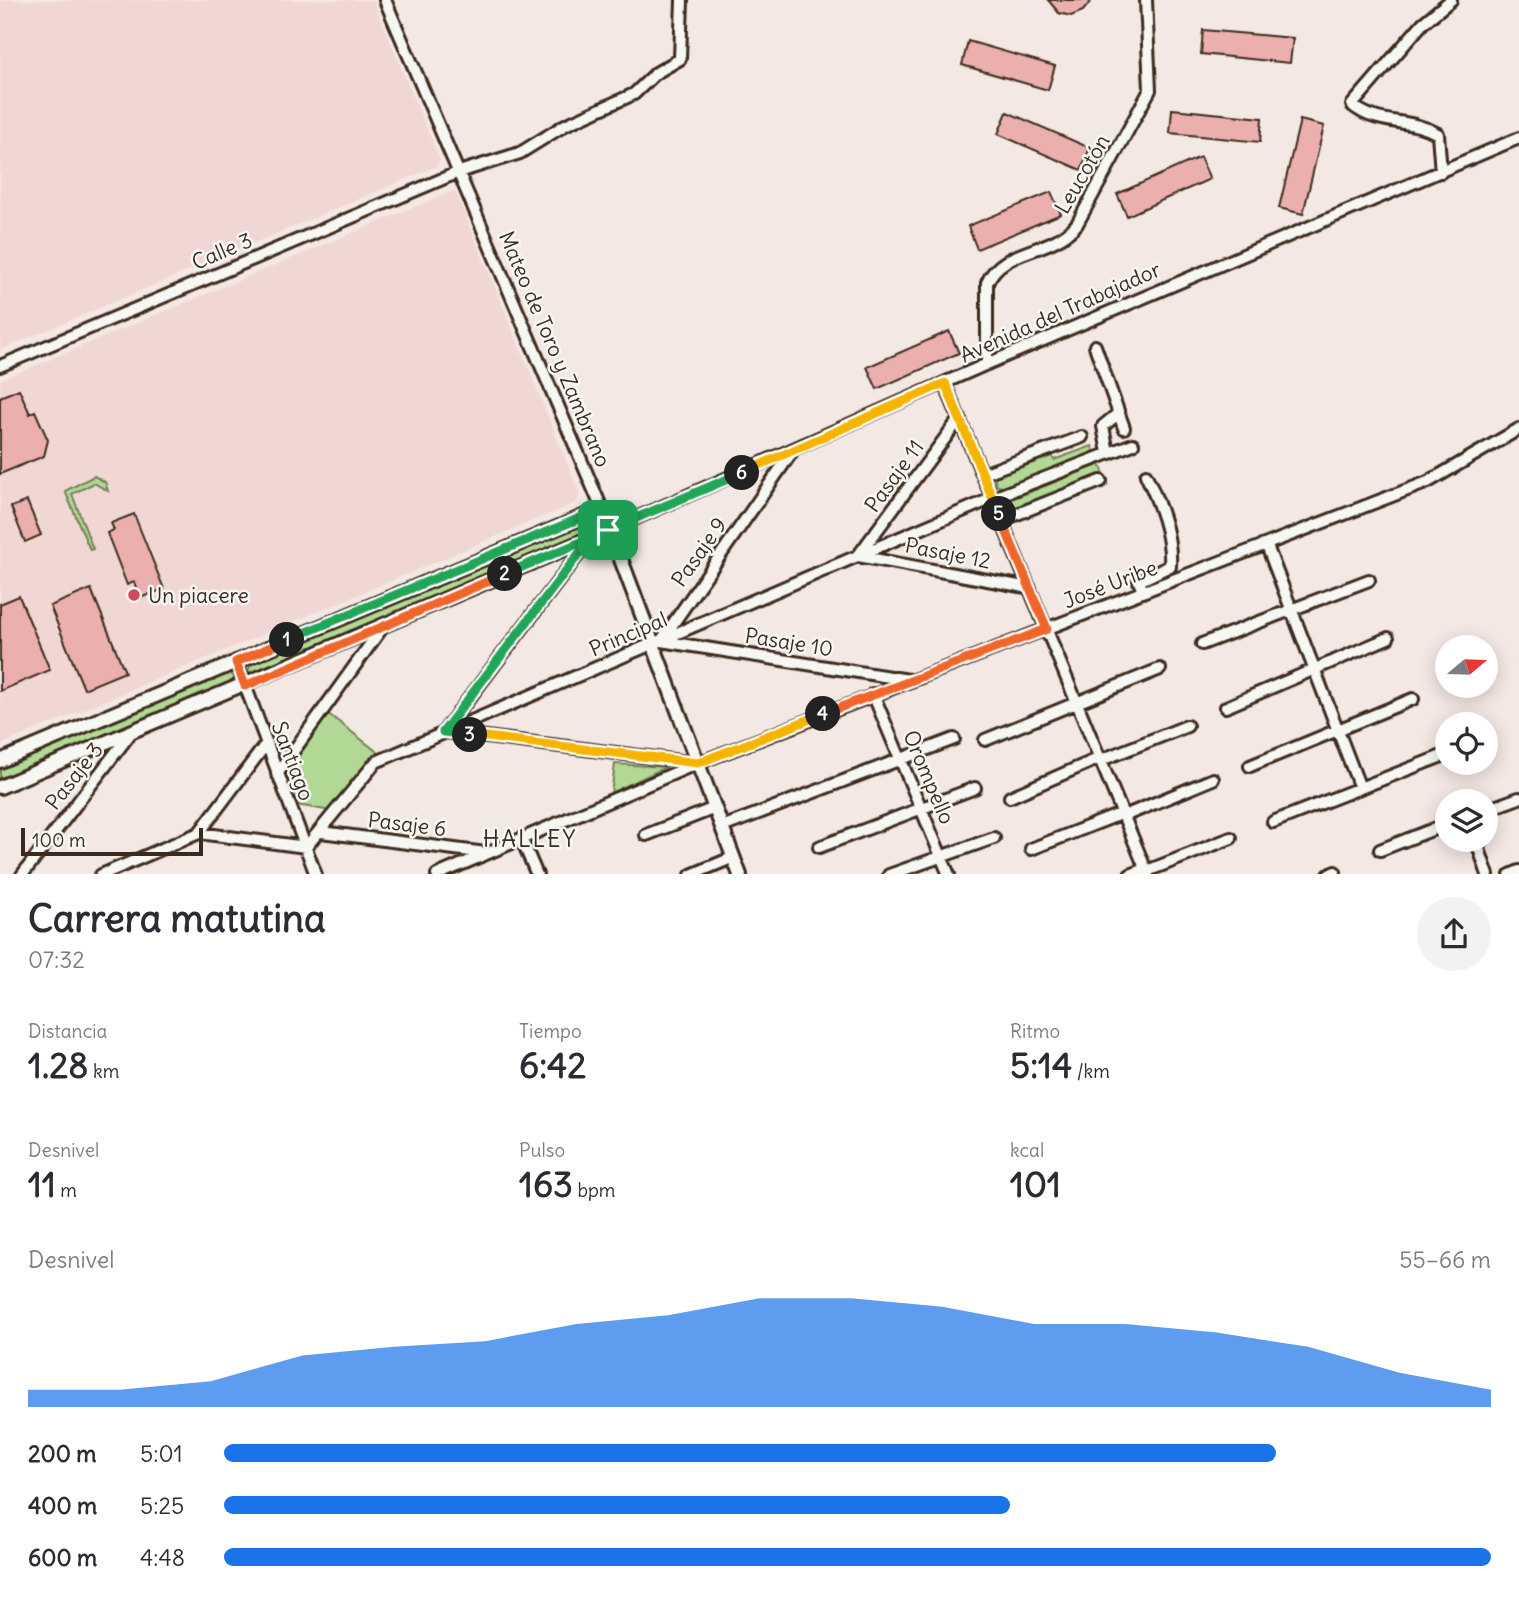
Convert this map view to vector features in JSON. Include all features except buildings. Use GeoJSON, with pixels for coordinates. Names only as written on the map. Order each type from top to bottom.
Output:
{"type":"FeatureCollection","features":[{"type":"Feature","properties":{"kind":"street","name":"Mateo de Toro y Zambrano"},"geometry":{"type":"LineString","coordinates":[[385,0],[657,643],[740,874]]}},
{"type":"Feature","properties":{"kind":"street","name":"Calle 3"},"geometry":{"type":"LineString","coordinates":[[0,366],[459,172],[520,153],[565,125],[634,94],[656,73],[680,59],[682,0]]}},
{"type":"Feature","properties":{"kind":"street","name":"Leucotón"},"geometry":{"type":"LineString","coordinates":[[987,364],[986,283],[991,272],[1001,262],[1065,238],[1077,224],[1150,90],[1146,0]]}},
{"type":"Feature","properties":{"kind":"street"},"geometry":{"type":"LineString","coordinates":[[1441,172],[1438,134],[1423,125],[1368,118],[1352,105],[1423,23],[1451,0]]}},
{"type":"Feature","properties":{"kind":"street","name":"Avenida del Trabajador"},"geometry":{"type":"LineString","coordinates":[[0,787],[382,628],[793,451],[987,364],[1519,138]]}},
{"type":"Feature","properties":{"kind":"street"},"geometry":{"type":"LineString","coordinates":[[1095,346],[1124,429]]}},
{"type":"Feature","properties":{"kind":"street"},"geometry":{"type":"LineString","coordinates":[[945,383],[1147,871]]}},
{"type":"Feature","properties":{"kind":"street"},"geometry":{"type":"LineString","coordinates":[[1103,455],[1103,426],[1119,413]]}},
{"type":"Feature","properties":{"kind":"street","name":"Pasaje 11"},"geometry":{"type":"LineString","coordinates":[[858,556],[960,418]]}},
{"type":"Feature","properties":{"kind":"street","name":"José Uribe"},"geometry":{"type":"LineString","coordinates":[[437,874],[698,763],[1428,482],[1519,429]]}},
{"type":"Feature","properties":{"kind":"street"},"geometry":{"type":"LineString","coordinates":[[983,474],[1082,437]]}},
{"type":"Feature","properties":{"kind":"street","name":"Principal"},"geometry":{"type":"LineString","coordinates":[[306,847],[376,762],[993,498],[1133,444]]}},
{"type":"Feature","properties":{"kind":"street","name":"Pasaje 9"},"geometry":{"type":"LineString","coordinates":[[657,643],[793,451]]}},
{"type":"Feature","properties":{"kind":"street"},"geometry":{"type":"LineString","coordinates":[[1143,592],[1139,581],[1170,566],[1171,557],[1161,511],[1146,475]]}},
{"type":"Feature","properties":{"kind":"street"},"geometry":{"type":"LineString","coordinates":[[1002,520],[1101,481]]}},
{"type":"Feature","properties":{"kind":"street"},"geometry":{"type":"LineString","coordinates":[[0,761],[602,509]]}},
{"type":"Feature","properties":{"kind":"street"},"geometry":{"type":"LineString","coordinates":[[443,732],[591,538]]}},
{"type":"Feature","properties":{"kind":"street"},"geometry":{"type":"LineString","coordinates":[[1266,546],[1360,789]]}},
{"type":"Feature","properties":{"kind":"street"},"geometry":{"type":"LineString","coordinates":[[490,554],[499,577]]}},
{"type":"Feature","properties":{"kind":"street","name":"Pasaje 12"},"geometry":{"type":"LineString","coordinates":[[858,556],[1030,588]]}},
{"type":"Feature","properties":{"kind":"street"},"geometry":{"type":"LineString","coordinates":[[1202,644],[1369,580]]}},
{"type":"Feature","properties":{"kind":"street"},"geometry":{"type":"LineString","coordinates":[[277,774],[382,628]]}},
{"type":"Feature","properties":{"kind":"street"},"geometry":{"type":"LineString","coordinates":[[1226,707],[1388,638]]}},
{"type":"Feature","properties":{"kind":"street","name":"Pasaje 10"},"geometry":{"type":"LineString","coordinates":[[657,643],[912,681]]}},
{"type":"Feature","properties":{"kind":"street","name":"Santiago"},"geometry":{"type":"LineString","coordinates":[[236,662],[316,874]]}},
{"type":"Feature","properties":{"kind":"street"},"geometry":{"type":"LineString","coordinates":[[985,740],[1160,669]]}},
{"type":"Feature","properties":{"kind":"street","name":"Orompello"},"geometry":{"type":"LineString","coordinates":[[873,695],[949,874]]}},
{"type":"Feature","properties":{"kind":"street"},"geometry":{"type":"LineString","coordinates":[[1250,765],[1413,699]]}},
{"type":"Feature","properties":{"kind":"street"},"geometry":{"type":"LineString","coordinates":[[1010,797],[1187,726]]}},
{"type":"Feature","properties":{"kind":"street"},"geometry":{"type":"LineString","coordinates":[[443,732],[698,763]]}},
{"type":"Feature","properties":{"kind":"street","name":"Pasaje 3"},"geometry":{"type":"LineString","coordinates":[[22,874],[130,734]]}},
{"type":"Feature","properties":{"kind":"street"},"geometry":{"type":"LineString","coordinates":[[722,827],[954,739]]}},
{"type":"Feature","properties":{"kind":"street"},"geometry":{"type":"LineString","coordinates":[[199,833],[266,744]]}},
{"type":"Feature","properties":{"kind":"street"},"geometry":{"type":"LineString","coordinates":[[1273,822],[1435,759]]}},
{"type":"Feature","properties":{"kind":"street"},"geometry":{"type":"LineString","coordinates":[[1031,849],[1213,779]]}},
{"type":"Feature","properties":{"kind":"street"},"geometry":{"type":"LineString","coordinates":[[819,847],[975,788]]}},
{"type":"Feature","properties":{"kind":"street"},"geometry":{"type":"LineString","coordinates":[[1498,806],[1519,798]]}},
{"type":"Feature","properties":{"kind":"street"},"geometry":{"type":"LineString","coordinates":[[646,835],[715,808]]}},
{"type":"Feature","properties":{"kind":"street"},"geometry":{"type":"LineString","coordinates":[[1380,850],[1435,829]]}},
{"type":"Feature","properties":{"kind":"street","name":"Pasaje 6"},"geometry":{"type":"LineString","coordinates":[[321,832],[489,854]]}},
{"type":"Feature","properties":{"kind":"street"},"geometry":{"type":"LineString","coordinates":[[101,874],[199,833],[306,847]]}},
{"type":"Feature","properties":{"kind":"street"},"geometry":{"type":"LineString","coordinates":[[890,874],[994,838]]}},
{"type":"Feature","properties":{"kind":"street"},"geometry":{"type":"LineString","coordinates":[[1130,874],[1147,871],[1231,838]]}},
{"type":"Feature","properties":{"kind":"street"},"geometry":{"type":"LineString","coordinates":[[522,840],[537,874]]}},
{"type":"Feature","properties":{"kind":"street"},"geometry":{"type":"LineString","coordinates":[[1480,852],[1488,874]]}},
{"type":"Feature","properties":{"kind":"street"},"geometry":{"type":"LineString","coordinates":[[691,874],[734,857]]}},
{"type":"Feature","properties":{"kind":"street"},"geometry":{"type":"LineString","coordinates":[[1510,874],[1519,871]]}},
{"type":"Feature","properties":{"kind":"shaded area"},"geometry":{"type":"Polygon","coordinates":[[[0,0],[373,0],[440,160],[437,166],[0,350],[0,0]]]}},
{"type":"Feature","properties":{"kind":"shaded area"},"geometry":{"type":"Polygon","coordinates":[[[455,190],[580,494],[576,503],[0,745],[0,380],[455,190]]]}},
{"type":"Feature","properties":{"kind":"green space"},"geometry":{"type":"Polygon","coordinates":[[[1092,446],[1095,454],[1013,485],[1003,488],[996,485],[994,477],[1052,455],[1054,460],[1092,446]]]}},
{"type":"Feature","properties":{"kind":"green space"},"geometry":{"type":"Polygon","coordinates":[[[1100,464],[1105,476],[1008,511],[1007,501],[1100,464]]]}},
{"type":"Feature","properties":{"kind":"green space"},"geometry":{"type":"Polygon","coordinates":[[[94,476],[105,482],[108,491],[94,483],[72,494],[93,549],[90,550],[65,491],[94,476]]]}},
{"type":"Feature","properties":{"kind":"green space"},"geometry":{"type":"Polygon","coordinates":[[[592,520],[599,524],[597,529],[506,568],[500,558],[592,520]]]}},
{"type":"Feature","properties":{"kind":"green space"},"geometry":{"type":"Polygon","coordinates":[[[485,565],[490,569],[489,576],[255,675],[248,671],[252,662],[485,565]]]}},
{"type":"Feature","properties":{"kind":"green space"},"geometry":{"type":"Polygon","coordinates":[[[228,672],[235,677],[232,684],[0,780],[0,767],[228,672]]]}},
{"type":"Feature","properties":{"kind":"green space"},"geometry":{"type":"Polygon","coordinates":[[[326,712],[380,754],[368,762],[331,811],[297,805],[284,772],[326,712]]]}},
{"type":"Feature","properties":{"kind":"green space"},"geometry":{"type":"Polygon","coordinates":[[[615,764],[666,767],[611,793],[615,764]]]}},
{"type":"Feature","properties":{"kind":"place","name":"Un piacere"},"geometry":{"type":"Point","coordinates":[134,595]}},
{"type":"Feature","properties":{"kind":"district","name":"HALLEY"},"geometry":{"type":"Point","coordinates":[530,838]}},
{"type":"Feature","properties":{"kind":"route"},"geometry":{"type":"LineString","coordinates":[[945,383],[1047,629],[698,763],[443,732],[591,538],[245,686],[236,662],[246,657],[602,509],[608,530],[866,420],[945,383]]}}]}
